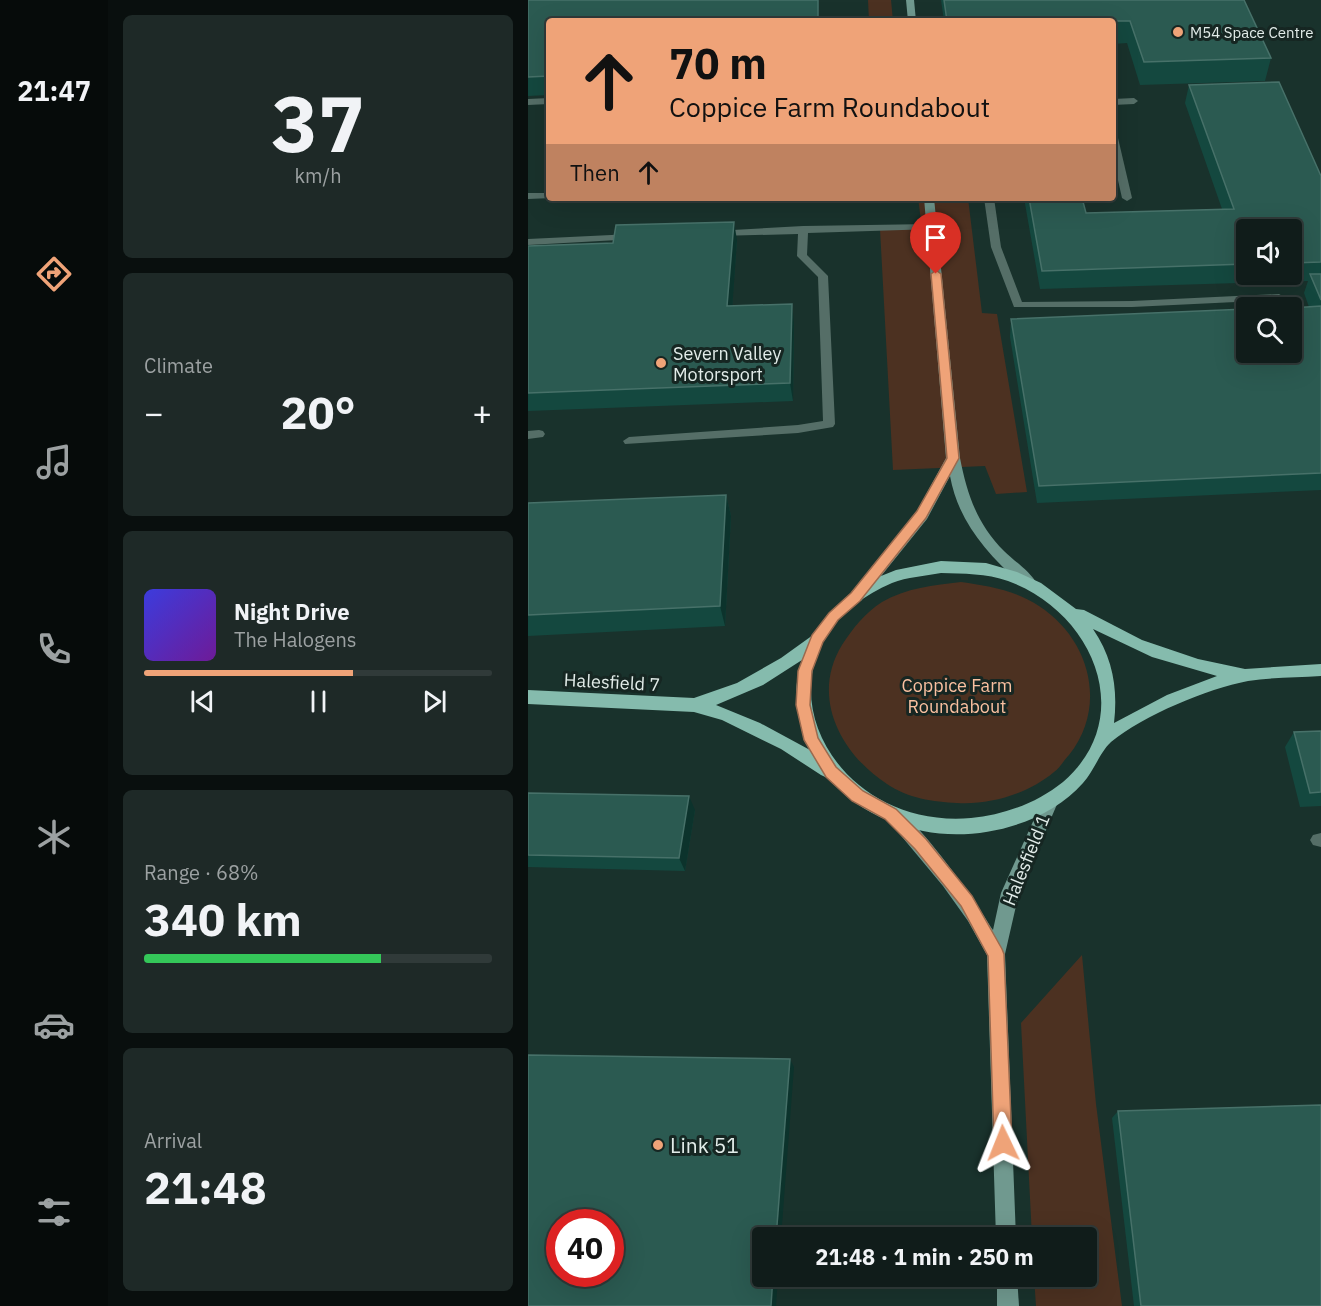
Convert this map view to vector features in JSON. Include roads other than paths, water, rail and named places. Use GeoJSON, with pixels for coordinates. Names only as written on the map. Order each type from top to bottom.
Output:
{"type":"FeatureCollection","features":[{"type":"Feature","properties":{"kind":"main road"},"geometry":{"type":"LineString","coordinates":[[1059,602],[1087,630],[1104,663],[1110,701],[1103,739],[1083,774],[1050,802],[1000,823],[945,828],[891,814],[858,796],[831,772],[811,740],[803,705],[805,671],[817,639],[834,616],[856,597],[895,576],[940,567],[987,569],[1030,584],[1097,625],[1156,654],[1213,670],[1248,675]]}},
{"type":"Feature","properties":{"kind":"main road","name":"Halesfield 7"},"geometry":{"type":"LineString","coordinates":[[694,705],[729,695],[764,678],[789,663],[817,639]]}},
{"type":"Feature","properties":{"kind":"main road"},"geometry":{"type":"LineString","coordinates":[[1103,739],[1132,720],[1216,683],[1248,675],[1321,670]]}},
{"type":"Feature","properties":{"kind":"main road","name":"Halesfield 7"},"geometry":{"type":"LineString","coordinates":[[528,697],[694,705],[726,715],[787,744],[831,772]]}},
{"type":"Feature","properties":{"kind":"street"},"geometry":{"type":"LineString","coordinates":[[910,0],[912,18]]}},
{"type":"Feature","properties":{"kind":"street"},"geometry":{"type":"LineString","coordinates":[[929,201],[953,458],[961,496],[979,534],[1030,584]]}},
{"type":"Feature","properties":{"kind":"street"},"geometry":{"type":"LineString","coordinates":[[856,597],[922,514],[953,458]]}},
{"type":"Feature","properties":{"kind":"street","name":"Halesfield 1"},"geometry":{"type":"LineString","coordinates":[[1006,1227],[996,954],[1010,893],[1050,802]]}},
{"type":"Feature","properties":{"kind":"street","name":"Halesfield 1"},"geometry":{"type":"LineString","coordinates":[[891,814],[920,844],[966,901],[996,954]]}},
{"type":"Feature","properties":{"kind":"street"},"geometry":{"type":"LineString","coordinates":[[1007,1287],[1008,1306]]}},
{"type":"Feature","properties":{"kind":"lane"},"geometry":{"type":"LineString","coordinates":[[528,102],[546,101]]}},
{"type":"Feature","properties":{"kind":"lane"},"geometry":{"type":"LineString","coordinates":[[1116,102],[1134,101]]}},
{"type":"Feature","properties":{"kind":"lane"},"geometry":{"type":"LineString","coordinates":[[1116,151],[1127,198]]}},
{"type":"Feature","properties":{"kind":"lane"},"geometry":{"type":"LineString","coordinates":[[528,196],[546,196]]}},
{"type":"Feature","properties":{"kind":"lane"},"geometry":{"type":"LineString","coordinates":[[988,201],[996,247],[1018,305],[1132,304],[1236,299]]}},
{"type":"Feature","properties":{"kind":"lane"},"geometry":{"type":"LineString","coordinates":[[709,233],[931,227]]}},
{"type":"Feature","properties":{"kind":"lane"},"geometry":{"type":"LineString","coordinates":[[629,441],[798,429],[829,424],[823,276],[802,256],[803,229]]}},
{"type":"Feature","properties":{"kind":"lane"},"geometry":{"type":"LineString","coordinates":[[528,242],[641,237]]}},
{"type":"Feature","properties":{"kind":"place","name":"M54 Space Centre"},"geometry":{"type":"Point","coordinates":[1178,32]}},
{"type":"Feature","properties":{"kind":"place","name":"Severn Valley Motorsport"},"geometry":{"type":"Point","coordinates":[661,363]}},
{"type":"Feature","properties":{"kind":"place","name":"Link 51"},"geometry":{"type":"Point","coordinates":[658,1145]}},
{"type":"Feature","properties":{"kind":"park label","name":"Coppice Farm Roundabout"},"geometry":{"type":"Point","coordinates":[957,695]}}]}
